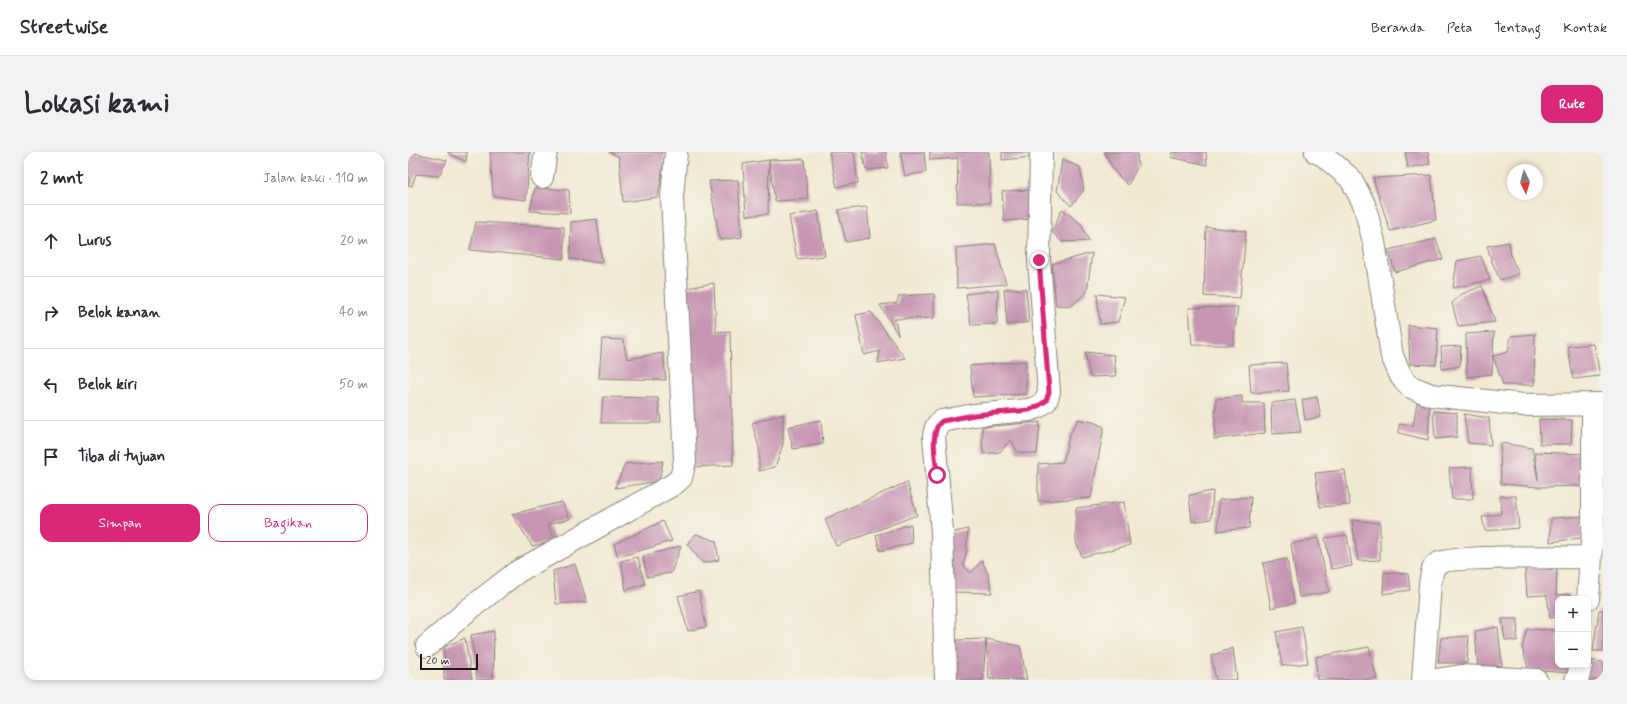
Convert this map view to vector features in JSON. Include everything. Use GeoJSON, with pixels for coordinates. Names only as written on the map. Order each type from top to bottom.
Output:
{"type":"FeatureCollection","features":[{"type":"Feature","properties":{"kind":"street"},"geometry":{"type":"LineString","coordinates":[[542,177],[546,152]]}},
{"type":"Feature","properties":{"kind":"street"},"geometry":{"type":"LineString","coordinates":[[427,646],[467,610],[517,572],[674,484],[681,478],[685,460],[672,197],[676,152]]}},
{"type":"Feature","properties":{"kind":"street"},"geometry":{"type":"LineString","coordinates":[[946,680],[942,532],[934,436],[935,429],[942,421],[974,415],[1029,410],[1046,401],[1049,392],[1039,260],[1041,152]]}},
{"type":"Feature","properties":{"kind":"street"},"geometry":{"type":"LineString","coordinates":[[1316,152],[1323,155],[1351,179],[1364,204],[1374,242],[1392,356],[1401,376],[1411,387],[1431,395],[1523,405],[1598,404],[1592,557],[1588,596]]}},
{"type":"Feature","properties":{"kind":"street"},"geometry":{"type":"LineString","coordinates":[[1423,680],[1430,584],[1433,569],[1438,563],[1451,560],[1592,557]]}},
{"type":"Feature","properties":{"kind":"street"},"geometry":{"type":"LineString","coordinates":[[1576,680],[1580,668]]}},
{"type":"Feature","properties":{"kind":"street"},"geometry":{"type":"LineString","coordinates":[[1436,680],[1461,676],[1536,680]]}},
{"type":"Feature","properties":{"kind":"building"},"geometry":{"type":"Polygon","coordinates":[[[408,152],[447,160],[439,176],[416,174],[412,186],[408,185],[408,152]]]}},
{"type":"Feature","properties":{"kind":"building"},"geometry":{"type":"Polygon","coordinates":[[[447,152],[467,152],[466,162],[447,152]]]}},
{"type":"Feature","properties":{"kind":"building"},"geometry":{"type":"Polygon","coordinates":[[[490,152],[530,152],[526,200],[493,196],[490,152]]]}},
{"type":"Feature","properties":{"kind":"building"},"geometry":{"type":"Polygon","coordinates":[[[609,152],[665,152],[658,197],[623,202],[619,157],[609,152]]]}},
{"type":"Feature","properties":{"kind":"building"},"geometry":{"type":"Polygon","coordinates":[[[829,152],[854,152],[858,183],[837,187],[829,152]]]}},
{"type":"Feature","properties":{"kind":"building"},"geometry":{"type":"Polygon","coordinates":[[[862,152],[886,152],[888,168],[866,170],[862,152]]]}},
{"type":"Feature","properties":{"kind":"building"},"geometry":{"type":"Polygon","coordinates":[[[900,152],[924,152],[926,172],[905,176],[900,152]]]}},
{"type":"Feature","properties":{"kind":"building"},"geometry":{"type":"Polygon","coordinates":[[[930,152],[989,152],[990,203],[957,203],[958,158],[930,160],[930,152]]]}},
{"type":"Feature","properties":{"kind":"building"},"geometry":{"type":"Polygon","coordinates":[[[1002,152],[1031,152],[1031,157],[1002,160],[1002,152]]]}},
{"type":"Feature","properties":{"kind":"building"},"geometry":{"type":"Polygon","coordinates":[[[1104,152],[1137,152],[1138,166],[1128,185],[1115,172],[1104,152]]]}},
{"type":"Feature","properties":{"kind":"building"},"geometry":{"type":"Polygon","coordinates":[[[1172,152],[1206,152],[1207,165],[1170,157],[1172,152]]]}},
{"type":"Feature","properties":{"kind":"building"},"geometry":{"type":"Polygon","coordinates":[[[1405,152],[1428,152],[1430,164],[1408,168],[1405,152]]]}},
{"type":"Feature","properties":{"kind":"building"},"geometry":{"type":"Polygon","coordinates":[[[804,159],[808,199],[775,201],[769,160],[804,159]]]}},
{"type":"Feature","properties":{"kind":"building"},"geometry":{"type":"Polygon","coordinates":[[[769,160],[768,214],[746,216],[743,164],[769,160]]]}},
{"type":"Feature","properties":{"kind":"building"},"geometry":{"type":"Polygon","coordinates":[[[1062,160],[1080,167],[1084,190],[1071,206],[1057,191],[1062,160]]]}},
{"type":"Feature","properties":{"kind":"building"},"geometry":{"type":"Polygon","coordinates":[[[1431,175],[1436,220],[1390,231],[1373,178],[1431,175]]]}},
{"type":"Feature","properties":{"kind":"building"},"geometry":{"type":"Polygon","coordinates":[[[738,180],[742,237],[720,240],[709,181],[738,180]]]}},
{"type":"Feature","properties":{"kind":"building"},"geometry":{"type":"Polygon","coordinates":[[[535,188],[569,190],[570,213],[530,211],[535,188]]]}},
{"type":"Feature","properties":{"kind":"building"},"geometry":{"type":"Polygon","coordinates":[[[1029,190],[1033,219],[1004,221],[1002,191],[1029,190]]]}},
{"type":"Feature","properties":{"kind":"building"},"geometry":{"type":"Polygon","coordinates":[[[867,207],[870,238],[846,242],[838,210],[867,207]]]}},
{"type":"Feature","properties":{"kind":"building"},"geometry":{"type":"Polygon","coordinates":[[[1062,209],[1081,224],[1089,241],[1062,242],[1052,232],[1062,209]]]}},
{"type":"Feature","properties":{"kind":"building"},"geometry":{"type":"Polygon","coordinates":[[[818,211],[825,256],[797,259],[789,216],[818,211]]]}},
{"type":"Feature","properties":{"kind":"building"},"geometry":{"type":"Polygon","coordinates":[[[597,219],[602,263],[570,259],[571,222],[597,219]]]}},
{"type":"Feature","properties":{"kind":"building"},"geometry":{"type":"Polygon","coordinates":[[[476,222],[564,227],[564,259],[470,250],[476,222]]]}},
{"type":"Feature","properties":{"kind":"building"},"geometry":{"type":"Polygon","coordinates":[[[1206,227],[1246,231],[1240,298],[1204,296],[1206,227]]]}},
{"type":"Feature","properties":{"kind":"building"},"geometry":{"type":"Polygon","coordinates":[[[1436,239],[1443,259],[1395,272],[1388,250],[1436,239]]]}},
{"type":"Feature","properties":{"kind":"building"},"geometry":{"type":"Polygon","coordinates":[[[1509,242],[1511,257],[1519,274],[1500,280],[1487,246],[1509,242]]]}},
{"type":"Feature","properties":{"kind":"building"},"geometry":{"type":"Polygon","coordinates":[[[995,244],[1006,284],[957,288],[956,248],[995,244]]]}},
{"type":"Feature","properties":{"kind":"building"},"geometry":{"type":"Polygon","coordinates":[[[1092,253],[1087,292],[1071,306],[1056,305],[1052,264],[1092,253]]]}},
{"type":"Feature","properties":{"kind":"building"},"geometry":{"type":"Polygon","coordinates":[[[1481,256],[1490,280],[1453,288],[1457,261],[1481,256]]]}},
{"type":"Feature","properties":{"kind":"building"},"geometry":{"type":"Polygon","coordinates":[[[714,283],[716,332],[730,331],[733,465],[693,467],[687,288],[714,283]]]}},
{"type":"Feature","properties":{"kind":"building"},"geometry":{"type":"Polygon","coordinates":[[[1482,286],[1495,322],[1458,326],[1452,303],[1462,294],[1482,286]]]}},
{"type":"Feature","properties":{"kind":"building"},"geometry":{"type":"Polygon","coordinates":[[[1004,289],[1026,289],[1029,322],[1007,325],[1004,289]]]}},
{"type":"Feature","properties":{"kind":"building"},"geometry":{"type":"Polygon","coordinates":[[[998,290],[997,324],[971,325],[966,294],[998,290]]]}},
{"type":"Feature","properties":{"kind":"building"},"geometry":{"type":"Polygon","coordinates":[[[934,294],[934,318],[895,319],[898,335],[880,305],[897,303],[899,296],[934,294]]]}},
{"type":"Feature","properties":{"kind":"building"},"geometry":{"type":"Polygon","coordinates":[[[1097,294],[1125,297],[1118,322],[1100,324],[1097,294]]]}},
{"type":"Feature","properties":{"kind":"building"},"geometry":{"type":"Polygon","coordinates":[[[1238,307],[1233,345],[1192,345],[1189,308],[1238,307]]]}},
{"type":"Feature","properties":{"kind":"building"},"geometry":{"type":"Polygon","coordinates":[[[871,312],[905,358],[878,363],[880,351],[864,355],[856,315],[871,312]]]}},
{"type":"Feature","properties":{"kind":"building"},"geometry":{"type":"Polygon","coordinates":[[[1408,325],[1438,328],[1436,365],[1410,364],[1408,325]]]}},
{"type":"Feature","properties":{"kind":"building"},"geometry":{"type":"Polygon","coordinates":[[[1494,332],[1492,374],[1467,377],[1466,334],[1494,332]]]}},
{"type":"Feature","properties":{"kind":"building"},"geometry":{"type":"Polygon","coordinates":[[[1535,334],[1534,385],[1503,385],[1493,356],[1508,352],[1511,336],[1535,334]]]}},
{"type":"Feature","properties":{"kind":"building"},"geometry":{"type":"Polygon","coordinates":[[[602,339],[623,340],[627,359],[663,353],[666,380],[599,378],[602,339]]]}},
{"type":"Feature","properties":{"kind":"building"},"geometry":{"type":"Polygon","coordinates":[[[1594,344],[1600,376],[1573,379],[1568,346],[1594,344]]]}},
{"type":"Feature","properties":{"kind":"building"},"geometry":{"type":"Polygon","coordinates":[[[1461,346],[1460,366],[1442,369],[1441,347],[1461,346]]]}},
{"type":"Feature","properties":{"kind":"building"},"geometry":{"type":"Polygon","coordinates":[[[1085,352],[1114,355],[1116,376],[1090,377],[1085,352]]]}},
{"type":"Feature","properties":{"kind":"building"},"geometry":{"type":"Polygon","coordinates":[[[1026,361],[1026,394],[973,397],[970,366],[1026,361]]]}},
{"type":"Feature","properties":{"kind":"building"},"geometry":{"type":"Polygon","coordinates":[[[1286,363],[1289,391],[1251,393],[1249,365],[1286,363]]]}},
{"type":"Feature","properties":{"kind":"building"},"geometry":{"type":"Polygon","coordinates":[[[1242,396],[1242,403],[1264,403],[1265,433],[1214,439],[1216,399],[1242,396]]]}},
{"type":"Feature","properties":{"kind":"building"},"geometry":{"type":"Polygon","coordinates":[[[603,397],[658,398],[661,423],[601,423],[603,397]]]}},
{"type":"Feature","properties":{"kind":"building"},"geometry":{"type":"Polygon","coordinates":[[[1317,397],[1321,417],[1305,420],[1302,400],[1317,397]]]}},
{"type":"Feature","properties":{"kind":"building"},"geometry":{"type":"Polygon","coordinates":[[[1418,397],[1430,401],[1428,440],[1399,433],[1399,424],[1413,426],[1418,397]]]}},
{"type":"Feature","properties":{"kind":"building"},"geometry":{"type":"Polygon","coordinates":[[[1295,400],[1301,432],[1272,434],[1271,403],[1295,400]]]}},
{"type":"Feature","properties":{"kind":"building"},"geometry":{"type":"Polygon","coordinates":[[[1433,411],[1457,413],[1457,437],[1435,439],[1433,411]]]}},
{"type":"Feature","properties":{"kind":"building"},"geometry":{"type":"Polygon","coordinates":[[[783,414],[783,444],[775,467],[759,471],[759,447],[752,423],[783,414]]]}},
{"type":"Feature","properties":{"kind":"building"},"geometry":{"type":"Polygon","coordinates":[[[1464,414],[1489,418],[1491,445],[1468,443],[1464,414]]]}},
{"type":"Feature","properties":{"kind":"building"},"geometry":{"type":"Polygon","coordinates":[[[1078,419],[1093,422],[1104,427],[1091,498],[1038,501],[1038,464],[1063,462],[1069,436],[1078,419]]]}},
{"type":"Feature","properties":{"kind":"building"},"geometry":{"type":"Polygon","coordinates":[[[1539,419],[1572,420],[1571,444],[1540,444],[1539,419]]]}},
{"type":"Feature","properties":{"kind":"building"},"geometry":{"type":"Polygon","coordinates":[[[821,420],[823,444],[793,449],[788,427],[821,420]]]}},
{"type":"Feature","properties":{"kind":"building"},"geometry":{"type":"Polygon","coordinates":[[[1040,422],[1037,454],[1017,452],[1011,439],[1000,452],[983,454],[982,427],[1040,422]]]}},
{"type":"Feature","properties":{"kind":"building"},"geometry":{"type":"Polygon","coordinates":[[[1500,443],[1532,448],[1538,480],[1535,452],[1584,454],[1583,486],[1539,487],[1501,484],[1500,443]]]}},
{"type":"Feature","properties":{"kind":"building"},"geometry":{"type":"Polygon","coordinates":[[[663,461],[659,481],[615,488],[625,464],[663,461]]]}},
{"type":"Feature","properties":{"kind":"building"},"geometry":{"type":"Polygon","coordinates":[[[1472,467],[1473,499],[1452,499],[1449,468],[1472,467]]]}},
{"type":"Feature","properties":{"kind":"building"},"geometry":{"type":"Polygon","coordinates":[[[1345,470],[1350,505],[1320,507],[1315,473],[1345,470]]]}},
{"type":"Feature","properties":{"kind":"building"},"geometry":{"type":"Polygon","coordinates":[[[907,482],[917,515],[836,546],[825,519],[907,482]]]}},
{"type":"Feature","properties":{"kind":"building"},"geometry":{"type":"Polygon","coordinates":[[[1213,491],[1211,519],[1192,522],[1189,495],[1213,491]]]}},
{"type":"Feature","properties":{"kind":"building"},"geometry":{"type":"Polygon","coordinates":[[[1500,496],[1516,496],[1519,528],[1485,531],[1482,517],[1501,514],[1500,496]]]}},
{"type":"Feature","properties":{"kind":"building"},"geometry":{"type":"Polygon","coordinates":[[[1251,497],[1249,528],[1218,531],[1219,500],[1251,497]]]}},
{"type":"Feature","properties":{"kind":"building"},"geometry":{"type":"Polygon","coordinates":[[[562,502],[570,519],[548,524],[555,541],[532,546],[512,514],[562,502]]]}},
{"type":"Feature","properties":{"kind":"building"},"geometry":{"type":"Polygon","coordinates":[[[1124,502],[1130,545],[1082,557],[1076,542],[1076,508],[1124,502]]]}},
{"type":"Feature","properties":{"kind":"building"},"geometry":{"type":"Polygon","coordinates":[[[1583,516],[1581,538],[1550,542],[1551,518],[1583,516]]]}},
{"type":"Feature","properties":{"kind":"building"},"geometry":{"type":"Polygon","coordinates":[[[1352,520],[1380,523],[1380,560],[1358,561],[1352,520]]]}},
{"type":"Feature","properties":{"kind":"building"},"geometry":{"type":"Polygon","coordinates":[[[663,521],[672,541],[618,557],[614,544],[663,521]]]}},
{"type":"Feature","properties":{"kind":"building"},"geometry":{"type":"Polygon","coordinates":[[[911,524],[912,543],[880,551],[876,535],[911,524]]]}},
{"type":"Feature","properties":{"kind":"building"},"geometry":{"type":"Polygon","coordinates":[[[968,529],[966,554],[963,565],[971,573],[982,560],[989,577],[992,593],[951,592],[948,534],[968,529]]]}},
{"type":"Feature","properties":{"kind":"building"},"geometry":{"type":"Polygon","coordinates":[[[696,534],[716,541],[719,560],[703,563],[687,544],[696,534]]]}},
{"type":"Feature","properties":{"kind":"building"},"geometry":{"type":"Polygon","coordinates":[[[1347,535],[1352,566],[1331,569],[1325,538],[1347,535]]]}},
{"type":"Feature","properties":{"kind":"building"},"geometry":{"type":"Polygon","coordinates":[[[1318,538],[1329,592],[1299,597],[1291,544],[1318,538]]]}},
{"type":"Feature","properties":{"kind":"building"},"geometry":{"type":"Polygon","coordinates":[[[681,546],[671,573],[647,577],[643,556],[681,546]]]}},
{"type":"Feature","properties":{"kind":"building"},"geometry":{"type":"Polygon","coordinates":[[[638,557],[645,584],[626,590],[621,561],[638,557]]]}},
{"type":"Feature","properties":{"kind":"building"},"geometry":{"type":"Polygon","coordinates":[[[1287,559],[1294,603],[1271,608],[1263,563],[1287,559]]]}},
{"type":"Feature","properties":{"kind":"building"},"geometry":{"type":"Polygon","coordinates":[[[575,564],[587,602],[556,604],[553,571],[575,564]]]}},
{"type":"Feature","properties":{"kind":"building"},"geometry":{"type":"Polygon","coordinates":[[[1525,567],[1557,570],[1556,595],[1570,594],[1570,596],[1555,596],[1555,617],[1550,618],[1547,595],[1527,596],[1525,567]]]}},
{"type":"Feature","properties":{"kind":"building"},"geometry":{"type":"Polygon","coordinates":[[[1384,572],[1408,574],[1410,590],[1383,594],[1384,572]]]}},
{"type":"Feature","properties":{"kind":"building"},"geometry":{"type":"Polygon","coordinates":[[[699,591],[706,627],[688,631],[678,596],[699,591]]]}},
{"type":"Feature","properties":{"kind":"building"},"geometry":{"type":"Polygon","coordinates":[[[1599,610],[1603,610],[1603,651],[1593,651],[1599,610]]]}},
{"type":"Feature","properties":{"kind":"building"},"geometry":{"type":"Polygon","coordinates":[[[1502,619],[1518,619],[1517,641],[1505,640],[1502,619]]]}},
{"type":"Feature","properties":{"kind":"building"},"geometry":{"type":"Polygon","coordinates":[[[1302,627],[1308,663],[1282,666],[1276,632],[1302,627]]]}},
{"type":"Feature","properties":{"kind":"building"},"geometry":{"type":"Polygon","coordinates":[[[1498,627],[1502,665],[1478,669],[1475,631],[1498,627]]]}},
{"type":"Feature","properties":{"kind":"building"},"geometry":{"type":"Polygon","coordinates":[[[1527,629],[1555,630],[1555,668],[1570,668],[1570,673],[1529,670],[1522,648],[1527,629]]]}},
{"type":"Feature","properties":{"kind":"building"},"geometry":{"type":"Polygon","coordinates":[[[494,631],[493,679],[477,680],[471,635],[494,631]]]}},
{"type":"Feature","properties":{"kind":"building"},"geometry":{"type":"Polygon","coordinates":[[[1469,636],[1467,663],[1438,663],[1441,638],[1469,636]]]}},
{"type":"Feature","properties":{"kind":"building"},"geometry":{"type":"Polygon","coordinates":[[[465,638],[472,680],[444,680],[444,647],[465,638]]]}},
{"type":"Feature","properties":{"kind":"building"},"geometry":{"type":"Polygon","coordinates":[[[986,639],[983,680],[954,680],[955,640],[986,639]]]}},
{"type":"Feature","properties":{"kind":"building"},"geometry":{"type":"Polygon","coordinates":[[[986,639],[1020,646],[1027,680],[989,679],[986,639]]]}},
{"type":"Feature","properties":{"kind":"building"},"geometry":{"type":"Polygon","coordinates":[[[1369,647],[1377,679],[1317,680],[1316,657],[1369,647]]]}},
{"type":"Feature","properties":{"kind":"building"},"geometry":{"type":"Polygon","coordinates":[[[1233,648],[1237,680],[1216,680],[1211,656],[1233,648]]]}},
{"type":"Feature","properties":{"kind":"building"},"geometry":{"type":"Polygon","coordinates":[[[1591,660],[1603,662],[1603,680],[1588,680],[1588,668],[1591,668],[1591,660]]]}},
{"type":"Feature","properties":{"kind":"route"},"geometry":{"type":"LineString","coordinates":[[937,475],[934,436],[935,429],[942,421],[974,415],[1029,410],[1046,401],[1049,392],[1039,260]]}}]}
